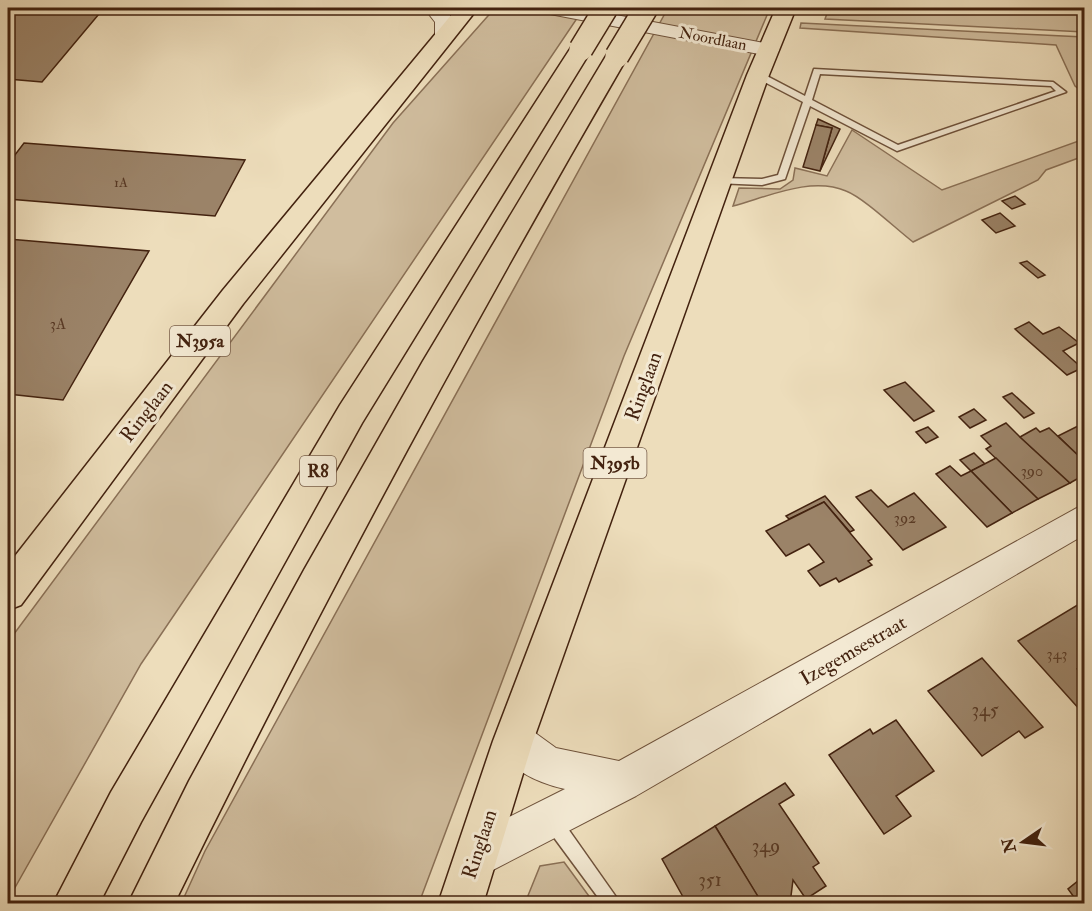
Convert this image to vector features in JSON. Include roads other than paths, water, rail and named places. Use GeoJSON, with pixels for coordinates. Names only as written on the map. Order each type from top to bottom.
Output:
{"type":"FeatureCollection","features":[{"type":"Feature","properties":{"kind":"main road","name":"Ringlaan"},"geometry":{"type":"LineString","coordinates":[[8,593],[68,510],[285,234],[468,8]]}},
{"type":"Feature","properties":{"kind":"main road","name":"R8"},"geometry":{"type":"LineString","coordinates":[[75,903],[126,807],[351,414],[606,8]]}},
{"type":"Feature","properties":{"kind":"main road","name":"R8"},"geometry":{"type":"LineString","coordinates":[[150,903],[300,610],[380,464],[463,315],[646,8]]}},
{"type":"Feature","properties":{"kind":"main road","name":"Ringlaan"},"geometry":{"type":"LineString","coordinates":[[460,903],[513,741],[719,181],[786,8]]}},
{"type":"Feature","properties":{"kind":"street"},"geometry":{"type":"LineString","coordinates":[[434,8],[445,21],[445,34]]}},
{"type":"Feature","properties":{"kind":"street","name":"Noordlaan"},"geometry":{"type":"LineString","coordinates":[[550,8],[764,62]]}},
{"type":"Feature","properties":{"kind":"street","name":"Izegemsestraat"},"geometry":{"type":"LineString","coordinates":[[476,856],[622,782],[1084,518]]}},
{"type":"Feature","properties":{"kind":"street"},"geometry":{"type":"LineString","coordinates":[[513,741],[548,766],[622,782]]}},
{"type":"Feature","properties":{"kind":"lane"},"geometry":{"type":"LineString","coordinates":[[719,181],[762,182],[782,177],[808,101],[818,70],[1053,84],[1062,92],[897,148],[808,101],[764,62]]}},
{"type":"Feature","properties":{"kind":"lane"},"geometry":{"type":"LineString","coordinates":[[550,819],[613,903]]}}]}
